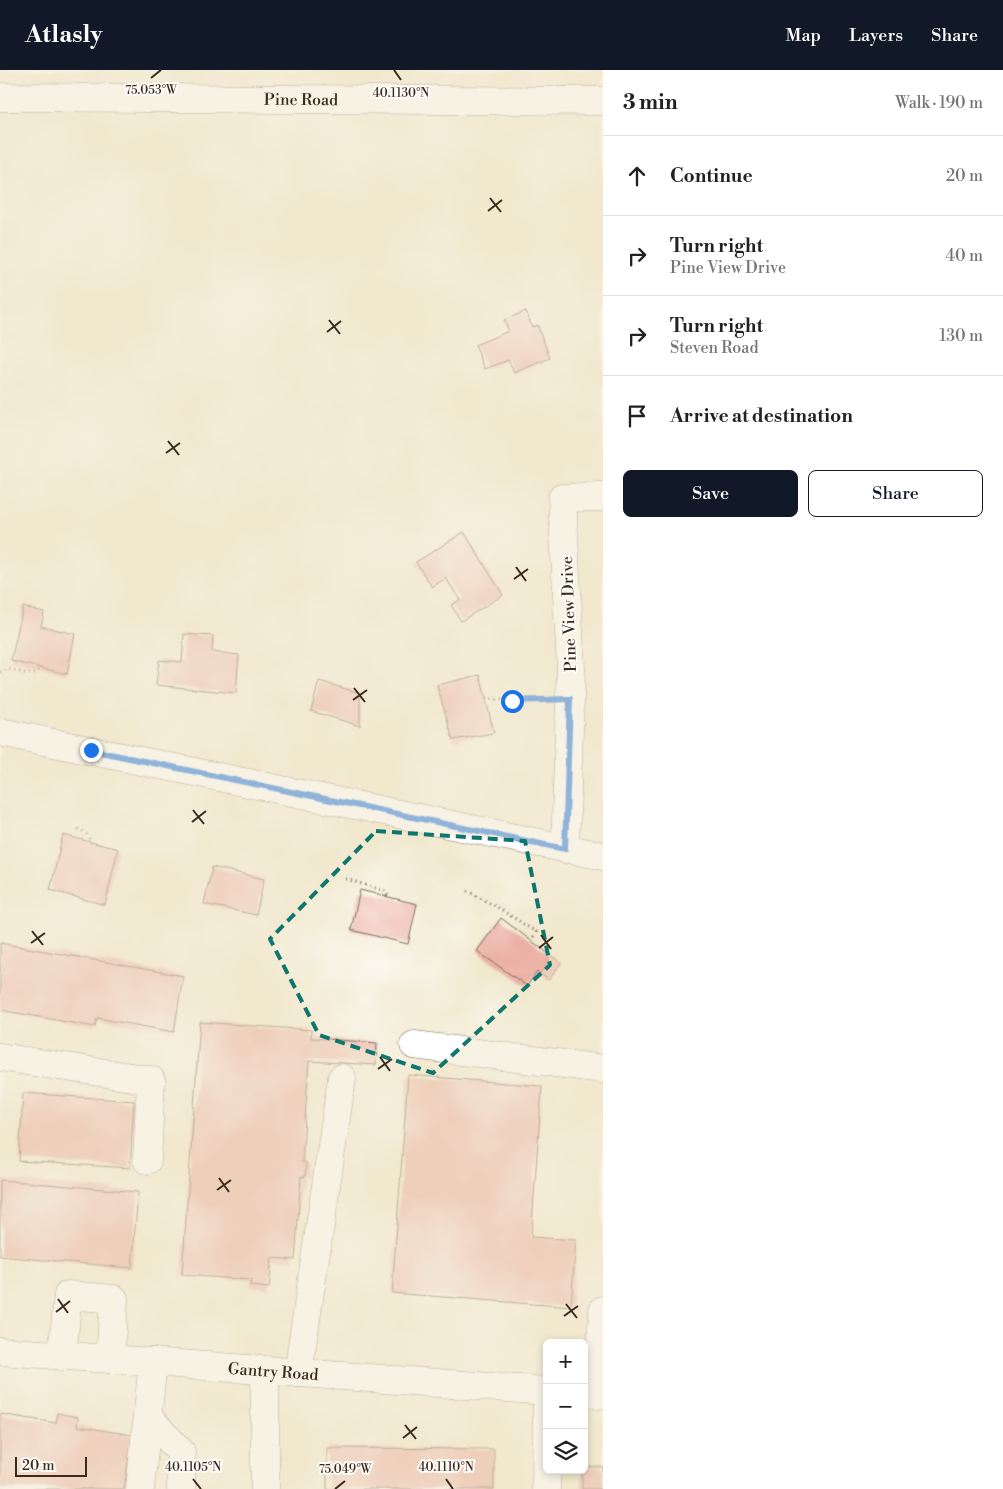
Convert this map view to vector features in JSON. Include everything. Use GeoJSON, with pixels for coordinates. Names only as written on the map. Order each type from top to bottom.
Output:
{"type":"FeatureCollection","features":[{"type":"Feature","properties":{"kind":"street","name":"Pine Road"},"geometry":{"type":"LineString","coordinates":[[0,97],[603,101]]}},
{"type":"Feature","properties":{"kind":"street","name":"Pine View Drive"},"geometry":{"type":"LineString","coordinates":[[565,849],[571,669],[562,498],[603,497]]}},
{"type":"Feature","properties":{"kind":"street"},"geometry":{"type":"LineString","coordinates":[[0,732],[603,856]]}},
{"type":"Feature","properties":{"kind":"street"},"geometry":{"type":"LineString","coordinates":[[414,1045],[603,1068]]}},
{"type":"Feature","properties":{"kind":"street"},"geometry":{"type":"LineString","coordinates":[[0,1057],[152,1080],[147,1160]]}},
{"type":"Feature","properties":{"kind":"street"},"geometry":{"type":"LineString","coordinates":[[298,1373],[342,1078]]}},
{"type":"Feature","properties":{"kind":"street"},"geometry":{"type":"LineString","coordinates":[[62,1356],[68,1295],[114,1298],[110,1359]]}},
{"type":"Feature","properties":{"kind":"street"},"geometry":{"type":"LineString","coordinates":[[595,1395],[603,1310]]}},
{"type":"Feature","properties":{"kind":"street","name":"Gantry Road"},"geometry":{"type":"LineString","coordinates":[[0,1351],[543,1391]]}},
{"type":"Feature","properties":{"kind":"street"},"geometry":{"type":"LineString","coordinates":[[140,1489],[153,1362]]}},
{"type":"Feature","properties":{"kind":"street"},"geometry":{"type":"LineString","coordinates":[[265,1370],[265,1489]]}},
{"type":"Feature","properties":{"kind":"street"},"geometry":{"type":"LineString","coordinates":[[148,1416],[181,1452],[181,1489]]}},
{"type":"Feature","properties":{"kind":"street"},"geometry":{"type":"LineString","coordinates":[[546,1489],[547,1429]]}},
{"type":"Feature","properties":{"kind":"path"},"geometry":{"type":"LineString","coordinates":[[0,672],[9,669],[28,674],[35,673],[41,668]]}},
{"type":"Feature","properties":{"kind":"path"},"geometry":{"type":"LineString","coordinates":[[486,698],[512,701],[570,699]]}},
{"type":"Feature","properties":{"kind":"path"},"geometry":{"type":"LineString","coordinates":[[78,829],[86,833],[92,843]]}},
{"type":"Feature","properties":{"kind":"path"},"geometry":{"type":"LineString","coordinates":[[346,878],[385,891],[389,897]]}},
{"type":"Feature","properties":{"kind":"path"},"geometry":{"type":"LineString","coordinates":[[467,891],[497,907],[536,932],[530,941]]}},
{"type":"Feature","properties":{"kind":"highlighted area"},"geometry":{"type":"Polygon","coordinates":[[[376,831],[525,841],[550,965],[433,1073],[319,1035],[270,939],[376,831]]]}},
{"type":"Feature","properties":{"kind":"building"},"geometry":{"type":"Polygon","coordinates":[[[526,311],[532,327],[537,325],[550,358],[514,373],[508,360],[485,369],[475,345],[509,331],[504,320],[526,311]]]}},
{"type":"Feature","properties":{"kind":"building"},"geometry":{"type":"Polygon","coordinates":[[[464,532],[503,595],[461,621],[451,605],[460,600],[446,578],[432,587],[416,562],[464,532]]]}},
{"type":"Feature","properties":{"kind":"building"},"geometry":{"type":"Polygon","coordinates":[[[23,607],[44,612],[41,626],[75,634],[67,674],[11,661],[23,607]]]}},
{"type":"Feature","properties":{"kind":"building"},"geometry":{"type":"Polygon","coordinates":[[[184,634],[213,636],[212,652],[239,655],[236,693],[156,685],[159,660],[182,662],[184,634]]]}},
{"type":"Feature","properties":{"kind":"building"},"geometry":{"type":"Polygon","coordinates":[[[480,675],[494,733],[453,740],[437,685],[480,675]]]}},
{"type":"Feature","properties":{"kind":"building"},"geometry":{"type":"Polygon","coordinates":[[[319,681],[360,693],[360,726],[311,711],[319,681]]]}},
{"type":"Feature","properties":{"kind":"building"},"geometry":{"type":"Polygon","coordinates":[[[63,835],[118,849],[105,905],[50,890],[63,835]]]}},
{"type":"Feature","properties":{"kind":"building"},"geometry":{"type":"Polygon","coordinates":[[[212,867],[264,879],[256,915],[204,904],[212,867]]]}},
{"type":"Feature","properties":{"kind":"building"},"geometry":{"type":"Polygon","coordinates":[[[360,890],[417,904],[408,944],[351,930],[360,890]]]}},
{"type":"Feature","properties":{"kind":"building"},"geometry":{"type":"Polygon","coordinates":[[[501,918],[561,963],[549,980],[537,972],[527,986],[477,951],[501,918]]]}},
{"type":"Feature","properties":{"kind":"building"},"geometry":{"type":"Polygon","coordinates":[[[0,943],[183,976],[174,1032],[97,1018],[95,1027],[0,1010],[0,943]]]}},
{"type":"Feature","properties":{"kind":"building"},"geometry":{"type":"Polygon","coordinates":[[[200,1022],[311,1030],[311,1038],[377,1043],[376,1065],[309,1061],[302,1162],[306,1162],[305,1177],[301,1176],[295,1260],[272,1258],[269,1288],[250,1286],[251,1280],[182,1275],[200,1022]]]}},
{"type":"Feature","properties":{"kind":"building"},"geometry":{"type":"Polygon","coordinates":[[[408,1075],[542,1086],[531,1237],[576,1240],[571,1307],[392,1293],[408,1075]]]}},
{"type":"Feature","properties":{"kind":"building"},"geometry":{"type":"Polygon","coordinates":[[[23,1093],[134,1101],[130,1168],[19,1161],[23,1093]]]}},
{"type":"Feature","properties":{"kind":"building"},"geometry":{"type":"Polygon","coordinates":[[[0,1180],[138,1192],[132,1268],[0,1256],[0,1180]]]}},
{"type":"Feature","properties":{"kind":"building"},"geometry":{"type":"Polygon","coordinates":[[[57,1413],[78,1417],[77,1426],[132,1435],[124,1489],[0,1489],[0,1414],[56,1423],[57,1413]]]}},
{"type":"Feature","properties":{"kind":"building"},"geometry":{"type":"Polygon","coordinates":[[[327,1448],[494,1449],[494,1489],[327,1489],[327,1448]]]}},
{"type":"Feature","properties":{"kind":"building"},"geometry":{"type":"Polygon","coordinates":[[[588,1467],[603,1467],[603,1489],[582,1489],[582,1474],[588,1474],[588,1467]]]}},
{"type":"Feature","properties":{"kind":"route"},"geometry":{"type":"LineString","coordinates":[[91,750],[565,849],[570,699],[512,701]]}}]}
